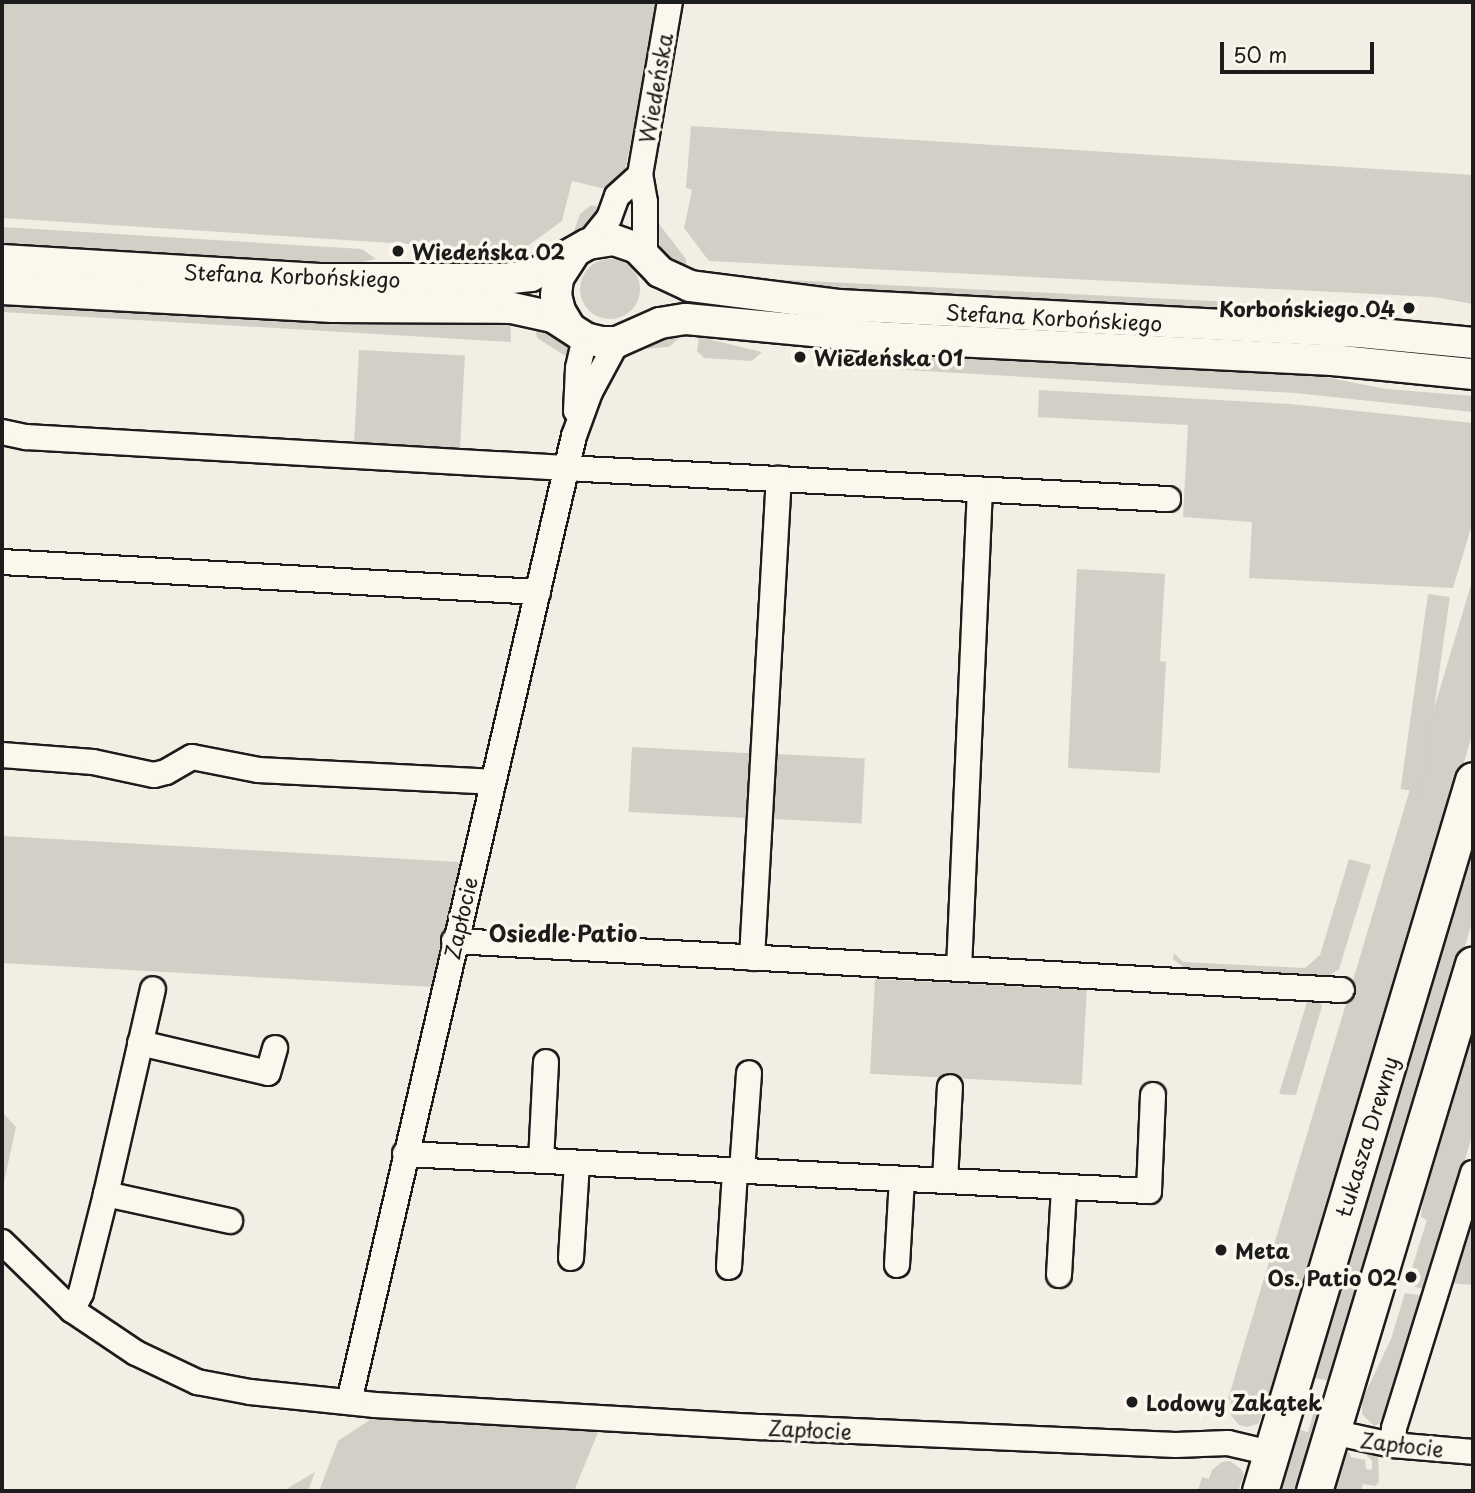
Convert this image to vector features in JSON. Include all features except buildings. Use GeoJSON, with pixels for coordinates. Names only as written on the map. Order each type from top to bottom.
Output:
{"type":"FeatureCollection","features":[{"type":"Feature","properties":{"kind":"main road","name":"Łukasza Drewny"},"geometry":{"type":"LineString","coordinates":[[1260,1491],[1473,780]]}},
{"type":"Feature","properties":{"kind":"main road"},"geometry":{"type":"LineString","coordinates":[[1314,1491],[1473,964]]}},
{"type":"Feature","properties":{"kind":"street","name":"Wiedeńska"},"geometry":{"type":"LineString","coordinates":[[645,256],[645,202],[640,175],[670,2]]}},
{"type":"Feature","properties":{"kind":"street"},"geometry":{"type":"LineString","coordinates":[[577,332],[560,311],[556,295],[558,278],[565,263],[609,218],[617,196],[640,175]]}},
{"type":"Feature","properties":{"kind":"street","name":"Stefana Korbońskiego"},"geometry":{"type":"LineString","coordinates":[[2,260],[320,279],[502,279],[531,276],[582,247],[614,240],[637,248],[660,272],[690,286],[874,309],[1359,332],[1473,343]]}},
{"type":"Feature","properties":{"kind":"street"},"geometry":{"type":"LineString","coordinates":[[629,337],[656,309],[659,295],[654,268],[645,256]]}},
{"type":"Feature","properties":{"kind":"street","name":"Stefana Korbońskiego"},"geometry":{"type":"LineString","coordinates":[[2,289],[333,307],[512,308],[544,314],[601,342],[629,337],[673,319],[686,319],[876,337],[1332,360],[1473,374]]}},
{"type":"Feature","properties":{"kind":"street","name":"Zapłocie"},"geometry":{"type":"LineString","coordinates":[[574,436],[577,332]]}},
{"type":"Feature","properties":{"kind":"street","name":"Zapłocie"},"geometry":{"type":"LineString","coordinates":[[349,1402],[574,436],[590,392],[629,337]]}},
{"type":"Feature","properties":{"kind":"street"},"geometry":{"type":"LineString","coordinates":[[2,432],[26,438],[1168,499]]}},
{"type":"Feature","properties":{"kind":"street"},"geometry":{"type":"LineString","coordinates":[[752,958],[779,479]]}},
{"type":"Feature","properties":{"kind":"street"},"geometry":{"type":"LineString","coordinates":[[958,969],[981,491]]}},
{"type":"Feature","properties":{"kind":"street"},"geometry":{"type":"LineString","coordinates":[[2,562],[538,592]]}},
{"type":"Feature","properties":{"kind":"street"},"geometry":{"type":"LineString","coordinates":[[2,755],[93,762],[154,775],[166,772],[192,757],[258,770],[492,782]]}},
{"type":"Feature","properties":{"kind":"street"},"geometry":{"type":"LineString","coordinates":[[454,942],[1342,990]]}},
{"type":"Feature","properties":{"kind":"street"},"geometry":{"type":"LineString","coordinates":[[72,1310],[81,1293],[106,1194],[153,989]]}},
{"type":"Feature","properties":{"kind":"street"},"geometry":{"type":"LineString","coordinates":[[140,1043],[268,1073],[275,1048]]}},
{"type":"Feature","properties":{"kind":"street"},"geometry":{"type":"LineString","coordinates":[[541,1161],[546,1062]]}},
{"type":"Feature","properties":{"kind":"street"},"geometry":{"type":"LineString","coordinates":[[729,1267],[748,1073]]}},
{"type":"Feature","properties":{"kind":"street"},"geometry":{"type":"LineString","coordinates":[[945,1181],[950,1087]]}},
{"type":"Feature","properties":{"kind":"street"},"geometry":{"type":"LineString","coordinates":[[405,1154],[1149,1191],[1153,1095]]}},
{"type":"Feature","properties":{"kind":"street"},"geometry":{"type":"LineString","coordinates":[[571,1258],[577,1163]]}},
{"type":"Feature","properties":{"kind":"street"},"geometry":{"type":"LineString","coordinates":[[1392,1445],[1394,1428],[1473,1173]]}},
{"type":"Feature","properties":{"kind":"street"},"geometry":{"type":"LineString","coordinates":[[897,1265],[902,1179]]}},
{"type":"Feature","properties":{"kind":"street"},"geometry":{"type":"LineString","coordinates":[[1059,1276],[1064,1187]]}},
{"type":"Feature","properties":{"kind":"street"},"geometry":{"type":"LineString","coordinates":[[106,1194],[230,1221]]}},
{"type":"Feature","properties":{"kind":"street","name":"Zapłocie"},"geometry":{"type":"LineString","coordinates":[[2,1242],[72,1310],[136,1353],[197,1382],[272,1395],[761,1427],[1176,1445],[1228,1443],[1271,1453]]}},
{"type":"Feature","properties":{"kind":"street","name":"Zapłocie"},"geometry":{"type":"LineString","coordinates":[[1332,1432],[1392,1445],[1473,1452]]}},
{"type":"Feature","properties":{"kind":"shaded area"},"geometry":{"type":"Polygon","coordinates":[[[2,2],[660,2],[624,175],[605,189],[572,181],[562,221],[517,251],[2,218],[2,2]]]}},
{"type":"Feature","properties":{"kind":"shaded area"},"geometry":{"type":"Polygon","coordinates":[[[691,126],[1473,175],[1473,304],[1434,297],[709,261],[684,228],[692,190],[686,188],[691,126]]]}},
{"type":"Feature","properties":{"kind":"shaded area"},"geometry":{"type":"Polygon","coordinates":[[[591,205],[600,207],[594,219],[537,259],[574,231],[580,214],[591,205]]]}},
{"type":"Feature","properties":{"kind":"shaded area"},"geometry":{"type":"Polygon","coordinates":[[[656,220],[686,259],[686,271],[667,258],[661,249],[656,220]]]}},
{"type":"Feature","properties":{"kind":"shaded area"},"geometry":{"type":"Polygon","coordinates":[[[2,227],[362,249],[376,259],[338,267],[2,248],[2,227]]]}},
{"type":"Feature","properties":{"kind":"shaded area"},"geometry":{"type":"Polygon","coordinates":[[[610,259],[631,268],[640,289],[631,310],[610,319],[589,310],[580,289],[589,268],[610,259]]]}},
{"type":"Feature","properties":{"kind":"shaded area"},"geometry":{"type":"Polygon","coordinates":[[[707,276],[1354,308],[1357,312],[1324,318],[861,297],[707,276]]]}},
{"type":"Feature","properties":{"kind":"shaded area"},"geometry":{"type":"Polygon","coordinates":[[[2,300],[510,318],[511,342],[2,312],[2,300]]]}},
{"type":"Feature","properties":{"kind":"shaded area"},"geometry":{"type":"Polygon","coordinates":[[[534,321],[569,344],[572,360],[537,338],[534,321]]]}},
{"type":"Feature","properties":{"kind":"shaded area"},"geometry":{"type":"Polygon","coordinates":[[[679,330],[677,340],[669,347],[643,349],[618,361],[620,356],[679,330]]]}},
{"type":"Feature","properties":{"kind":"shaded area"},"geometry":{"type":"Polygon","coordinates":[[[699,337],[762,352],[752,361],[704,358],[697,351],[699,337]]]}},
{"type":"Feature","properties":{"kind":"shaded area"},"geometry":{"type":"Polygon","coordinates":[[[874,347],[1299,372],[1386,389],[1473,396],[1473,412],[1295,393],[840,366],[832,354],[874,347]]]}},
{"type":"Feature","properties":{"kind":"shaded area"},"geometry":{"type":"Polygon","coordinates":[[[359,350],[465,356],[460,449],[354,444],[359,350]]]}},
{"type":"Feature","properties":{"kind":"shaded area"},"geometry":{"type":"Polygon","coordinates":[[[1039,390],[1290,404],[1473,423],[1473,521],[1453,588],[1249,578],[1252,522],[1183,517],[1188,425],[1038,417],[1039,390]]]}},
{"type":"Feature","properties":{"kind":"shaded area"},"geometry":{"type":"Polygon","coordinates":[[[1077,569],[1165,574],[1160,661],[1166,662],[1160,773],[1068,768],[1077,569]]]}},
{"type":"Feature","properties":{"kind":"shaded area"},"geometry":{"type":"Polygon","coordinates":[[[1473,578],[1473,732],[1273,1402],[1267,1402],[1258,1424],[1247,1427],[1239,1425],[1230,1414],[1231,1400],[1228,1399],[1473,578]]]}},
{"type":"Feature","properties":{"kind":"shaded area"},"geometry":{"type":"Polygon","coordinates":[[[1428,594],[1450,597],[1422,792],[1401,789],[1428,594]]]}},
{"type":"Feature","properties":{"kind":"shaded area"},"geometry":{"type":"Polygon","coordinates":[[[632,747],[755,753],[751,818],[629,812],[632,747]]]}},
{"type":"Feature","properties":{"kind":"shaded area"},"geometry":{"type":"Polygon","coordinates":[[[777,754],[865,759],[861,824],[774,819],[777,754]]]}},
{"type":"Feature","properties":{"kind":"shaded area"},"geometry":{"type":"Polygon","coordinates":[[[1473,825],[1473,919],[1335,1381],[1312,1378],[1473,825]]]}},
{"type":"Feature","properties":{"kind":"shaded area"},"geometry":{"type":"Polygon","coordinates":[[[2,836],[462,862],[434,987],[2,963],[2,836]]]}},
{"type":"Feature","properties":{"kind":"shaded area"},"geometry":{"type":"Polygon","coordinates":[[[1349,859],[1371,865],[1339,969],[1329,976],[1181,971],[1182,966],[1173,959],[1174,953],[1183,962],[1305,968],[1320,955],[1349,859]]]}},
{"type":"Feature","properties":{"kind":"shaded area"},"geometry":{"type":"Polygon","coordinates":[[[875,979],[1087,990],[1082,1085],[870,1074],[875,979]]]}},
{"type":"Feature","properties":{"kind":"shaded area"},"geometry":{"type":"Polygon","coordinates":[[[1308,999],[1317,999],[1322,1006],[1296,1095],[1279,1094],[1308,999]]]}},
{"type":"Feature","properties":{"kind":"shaded area"},"geometry":{"type":"Polygon","coordinates":[[[1473,1010],[1473,1132],[1428,1290],[1412,1286],[1418,1269],[1412,1268],[1427,1220],[1421,1217],[1427,1162],[1473,1010]]]}},
{"type":"Feature","properties":{"kind":"shaded area"},"geometry":{"type":"Polygon","coordinates":[[[2,1112],[16,1127],[2,1191],[2,1112]]]}},
{"type":"Feature","properties":{"kind":"shaded area"},"geometry":{"type":"Polygon","coordinates":[[[1473,1208],[1473,1285],[1449,1283],[1473,1208]]]}},
{"type":"Feature","properties":{"kind":"shaded area"},"geometry":{"type":"Polygon","coordinates":[[[1405,1293],[1426,1296],[1388,1419],[1382,1417],[1379,1424],[1374,1426],[1362,1414],[1362,1400],[1391,1339],[1405,1293]]]}},
{"type":"Feature","properties":{"kind":"shaded area"},"geometry":{"type":"Polygon","coordinates":[[[1318,1397],[1328,1400],[1301,1491],[1274,1491],[1293,1428],[1308,1432],[1318,1397]]]}},
{"type":"Feature","properties":{"kind":"shaded area"},"geometry":{"type":"Polygon","coordinates":[[[371,1419],[599,1430],[574,1491],[319,1491],[338,1441],[371,1419]]]}},
{"type":"Feature","properties":{"kind":"shaded area"},"geometry":{"type":"Polygon","coordinates":[[[1349,1452],[1351,1457],[1365,1460],[1366,1469],[1372,1470],[1372,1461],[1364,1452],[1378,1453],[1379,1482],[1375,1486],[1363,1484],[1361,1491],[1328,1491],[1340,1458],[1349,1452]]]}},
{"type":"Feature","properties":{"kind":"shaded area"},"geometry":{"type":"Polygon","coordinates":[[[1230,1461],[1241,1469],[1244,1475],[1238,1491],[1198,1491],[1202,1477],[1209,1479],[1212,1470],[1222,1462],[1230,1461]]]}},
{"type":"Feature","properties":{"kind":"shaded area"},"geometry":{"type":"Polygon","coordinates":[[[315,1472],[308,1491],[283,1491],[315,1472]]]}},
{"type":"Feature","properties":{"kind":"place","name":"Wiedeńska 02"},"geometry":{"type":"Point","coordinates":[398,251]}},
{"type":"Feature","properties":{"kind":"place","name":"Korbońskiego 04"},"geometry":{"type":"Point","coordinates":[1409,308]}},
{"type":"Feature","properties":{"kind":"place","name":"Wiedeńska 01"},"geometry":{"type":"Point","coordinates":[800,357]}},
{"type":"Feature","properties":{"kind":"place","name":"Meta"},"geometry":{"type":"Point","coordinates":[1221,1250]}},
{"type":"Feature","properties":{"kind":"place","name":"Os. Patio 02"},"geometry":{"type":"Point","coordinates":[1411,1277]}},
{"type":"Feature","properties":{"kind":"place","name":"Lodowy Zakątek"},"geometry":{"type":"Point","coordinates":[1132,1402]}},
{"type":"Feature","properties":{"kind":"district","name":"Osiedle Patio"},"geometry":{"type":"Point","coordinates":[563,933]}}]}
